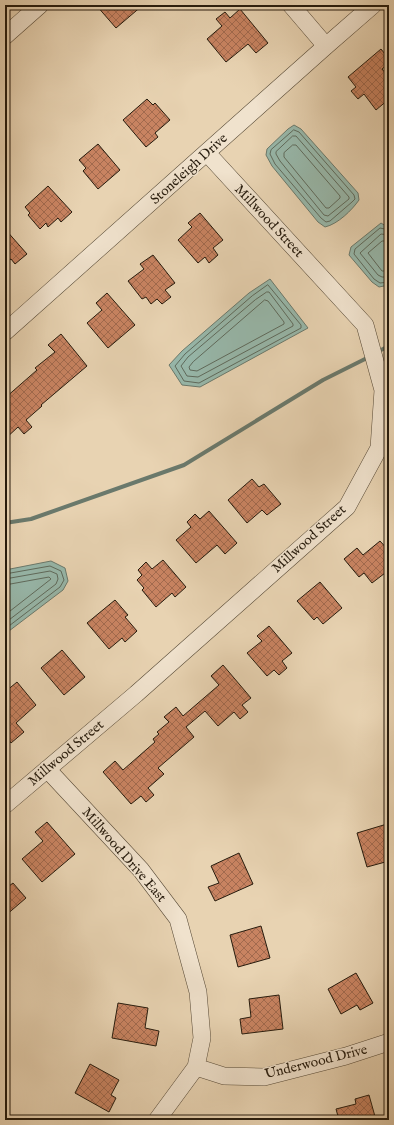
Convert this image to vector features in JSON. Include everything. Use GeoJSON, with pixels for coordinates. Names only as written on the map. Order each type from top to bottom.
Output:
{"type":"FeatureCollection","features":[{"type":"Feature","properties":{"kind":"street"},"geometry":{"type":"LineString","coordinates":[[5,36],[40,5]]}},
{"type":"Feature","properties":{"kind":"street"},"geometry":{"type":"LineString","coordinates":[[291,5],[326,46]]}},
{"type":"Feature","properties":{"kind":"street","name":"Stoneleigh Drive"},"geometry":{"type":"LineString","coordinates":[[5,332],[374,5]]}},
{"type":"Feature","properties":{"kind":"street","name":"Millwood Street"},"geometry":{"type":"LineString","coordinates":[[5,805],[136,694],[347,507],[379,448],[383,390],[365,325],[207,153]]}},
{"type":"Feature","properties":{"kind":"street","name":"Millwood Drive East"},"geometry":{"type":"LineString","coordinates":[[47,769],[141,870],[178,919],[198,992],[202,1038],[196,1067]]}},
{"type":"Feature","properties":{"kind":"street","name":"Underwood Drive"},"geometry":{"type":"LineString","coordinates":[[196,1067],[224,1076],[264,1077],[346,1056],[389,1042]]}},
{"type":"Feature","properties":{"kind":"street"},"geometry":{"type":"LineString","coordinates":[[157,1120],[196,1067]]}},
{"type":"Feature","properties":{"kind":"water"},"geometry":{"type":"Polygon","coordinates":[[[294,125],[301,129],[358,193],[359,200],[353,208],[340,220],[325,227],[318,222],[272,166],[266,155],[267,149],[294,125]]]}},
{"type":"Feature","properties":{"kind":"water"},"geometry":{"type":"Polygon","coordinates":[[[381,223],[389,228],[389,285],[379,287],[372,282],[349,255],[351,247],[381,223]]]}},
{"type":"Feature","properties":{"kind":"water"},"geometry":{"type":"Polygon","coordinates":[[[270,279],[308,328],[200,387],[182,385],[169,365],[182,351],[249,293],[270,279]]]}},
{"type":"Feature","properties":{"kind":"water"},"geometry":{"type":"Polygon","coordinates":[[[51,561],[65,568],[68,581],[63,590],[5,634],[5,570],[51,561]]]}},
{"type":"Feature","properties":{"kind":"building"},"geometry":{"type":"Polygon","coordinates":[[[96,5],[143,5],[116,28],[96,5]]]}},
{"type":"Feature","properties":{"kind":"building"},"geometry":{"type":"Polygon","coordinates":[[[240,9],[268,43],[256,53],[248,44],[226,62],[207,39],[222,26],[216,19],[225,12],[230,18],[240,9]]]}},
{"type":"Feature","properties":{"kind":"building"},"geometry":{"type":"Polygon","coordinates":[[[381,49],[389,59],[389,63],[382,69],[389,77],[389,99],[376,110],[364,94],[358,99],[351,91],[356,87],[348,77],[381,49]]]}},
{"type":"Feature","properties":{"kind":"building"},"geometry":{"type":"Polygon","coordinates":[[[147,99],[153,105],[155,103],[170,120],[155,133],[158,137],[146,147],[123,120],[147,99]]]}},
{"type":"Feature","properties":{"kind":"building"},"geometry":{"type":"Polygon","coordinates":[[[98,144],[120,170],[98,189],[83,171],[86,168],[79,160],[98,144]]]}},
{"type":"Feature","properties":{"kind":"building"},"geometry":{"type":"Polygon","coordinates":[[[48,186],[72,212],[61,222],[58,218],[48,227],[46,223],[40,229],[28,215],[30,213],[25,207],[48,186]]]}},
{"type":"Feature","properties":{"kind":"building"},"geometry":{"type":"Polygon","coordinates":[[[200,213],[223,240],[213,248],[218,255],[209,263],[205,257],[198,263],[178,240],[192,227],[188,223],[200,213]]]}},
{"type":"Feature","properties":{"kind":"building"},"geometry":{"type":"Polygon","coordinates":[[[5,229],[27,254],[15,264],[11,259],[5,264],[5,229]]]}},
{"type":"Feature","properties":{"kind":"building"},"geometry":{"type":"Polygon","coordinates":[[[153,255],[175,283],[165,290],[171,297],[162,304],[157,299],[151,304],[146,297],[142,299],[128,281],[144,269],[140,264],[153,255]]]}},
{"type":"Feature","properties":{"kind":"building"},"geometry":{"type":"Polygon","coordinates":[[[107,293],[135,325],[108,348],[87,323],[102,310],[96,303],[107,293]]]}},
{"type":"Feature","properties":{"kind":"building"},"geometry":{"type":"Polygon","coordinates":[[[61,334],[87,366],[41,405],[42,406],[26,420],[32,427],[24,434],[18,427],[5,439],[5,398],[37,370],[35,368],[55,352],[48,345],[61,334]]]}},
{"type":"Feature","properties":{"kind":"building"},"geometry":{"type":"Polygon","coordinates":[[[252,479],[259,487],[264,484],[281,504],[267,515],[262,510],[247,523],[228,500],[252,479]]]}},
{"type":"Feature","properties":{"kind":"building"},"geometry":{"type":"Polygon","coordinates":[[[209,511],[237,543],[225,554],[217,545],[196,563],[176,540],[191,527],[187,522],[195,514],[200,519],[209,511]]]}},
{"type":"Feature","properties":{"kind":"building"},"geometry":{"type":"Polygon","coordinates":[[[380,541],[389,551],[389,570],[372,583],[364,573],[359,577],[344,559],[357,548],[363,555],[380,541]]]}},
{"type":"Feature","properties":{"kind":"building"},"geometry":{"type":"Polygon","coordinates":[[[163,560],[186,587],[175,597],[172,593],[156,607],[142,590],[144,588],[137,580],[142,575],[138,570],[146,562],[152,569],[163,560]]]}},
{"type":"Feature","properties":{"kind":"building"},"geometry":{"type":"Polygon","coordinates":[[[320,582],[342,608],[323,624],[317,617],[314,620],[297,601],[320,582]]]}},
{"type":"Feature","properties":{"kind":"building"},"geometry":{"type":"Polygon","coordinates":[[[115,600],[128,615],[125,617],[137,631],[125,642],[122,638],[109,649],[87,623],[115,600]]]}},
{"type":"Feature","properties":{"kind":"building"},"geometry":{"type":"Polygon","coordinates":[[[269,626],[292,653],[282,661],[287,668],[279,675],[274,670],[267,676],[247,653],[262,641],[257,636],[269,626]]]}},
{"type":"Feature","properties":{"kind":"building"},"geometry":{"type":"Polygon","coordinates":[[[62,650],[85,677],[64,695],[41,668],[62,650]]]}},
{"type":"Feature","properties":{"kind":"building"},"geometry":{"type":"Polygon","coordinates":[[[223,665],[251,698],[242,705],[248,712],[240,719],[234,712],[218,726],[205,711],[186,727],[194,737],[158,768],[164,774],[148,788],[154,795],[146,802],[141,796],[131,804],[103,772],[115,761],[123,770],[155,742],[153,739],[159,734],[157,732],[169,722],[164,717],[176,707],[183,716],[219,685],[211,676],[223,665]]]}},
{"type":"Feature","properties":{"kind":"building"},"geometry":{"type":"Polygon","coordinates":[[[17,682],[36,705],[16,723],[24,732],[11,743],[5,735],[5,692],[17,682]]]}},
{"type":"Feature","properties":{"kind":"building"},"geometry":{"type":"Polygon","coordinates":[[[47,822],[75,854],[42,882],[22,859],[43,841],[35,832],[47,822]]]}},
{"type":"Feature","properties":{"kind":"building"},"geometry":{"type":"Polygon","coordinates":[[[387,824],[389,832],[389,861],[367,867],[357,833],[387,824]]]}},
{"type":"Feature","properties":{"kind":"building"},"geometry":{"type":"Polygon","coordinates":[[[239,853],[253,884],[215,901],[208,887],[219,883],[211,866],[239,853]]]}},
{"type":"Feature","properties":{"kind":"building"},"geometry":{"type":"Polygon","coordinates":[[[13,883],[26,898],[5,916],[5,889],[13,883]]]}},
{"type":"Feature","properties":{"kind":"building"},"geometry":{"type":"Polygon","coordinates":[[[261,926],[270,958],[238,967],[230,935],[261,926]]]}},
{"type":"Feature","properties":{"kind":"building"},"geometry":{"type":"Polygon","coordinates":[[[356,973],[373,1003],[360,1010],[357,1005],[341,1014],[328,989],[356,973]]]}},
{"type":"Feature","properties":{"kind":"building"},"geometry":{"type":"Polygon","coordinates":[[[279,995],[283,1029],[242,1034],[240,1019],[251,1017],[249,999],[279,995]]]}},
{"type":"Feature","properties":{"kind":"building"},"geometry":{"type":"Polygon","coordinates":[[[118,1003],[148,1008],[145,1028],[159,1031],[156,1046],[112,1038],[118,1003]]]}},
{"type":"Feature","properties":{"kind":"building"},"geometry":{"type":"Polygon","coordinates":[[[90,1064],[119,1080],[111,1095],[116,1098],[109,1112],[75,1093],[90,1064]]]}},
{"type":"Feature","properties":{"kind":"building"},"geometry":{"type":"Polygon","coordinates":[[[369,1095],[376,1120],[339,1120],[336,1109],[356,1104],[355,1099],[369,1095]]]}},
{"type":"Feature","properties":{"kind":"waterway"},"geometry":{"type":"LineString","coordinates":[[377,352],[389,346]]}},
{"type":"Feature","properties":{"kind":"waterway"},"geometry":{"type":"LineString","coordinates":[[5,523],[31,519],[184,465],[323,380],[369,357]]}}]}
